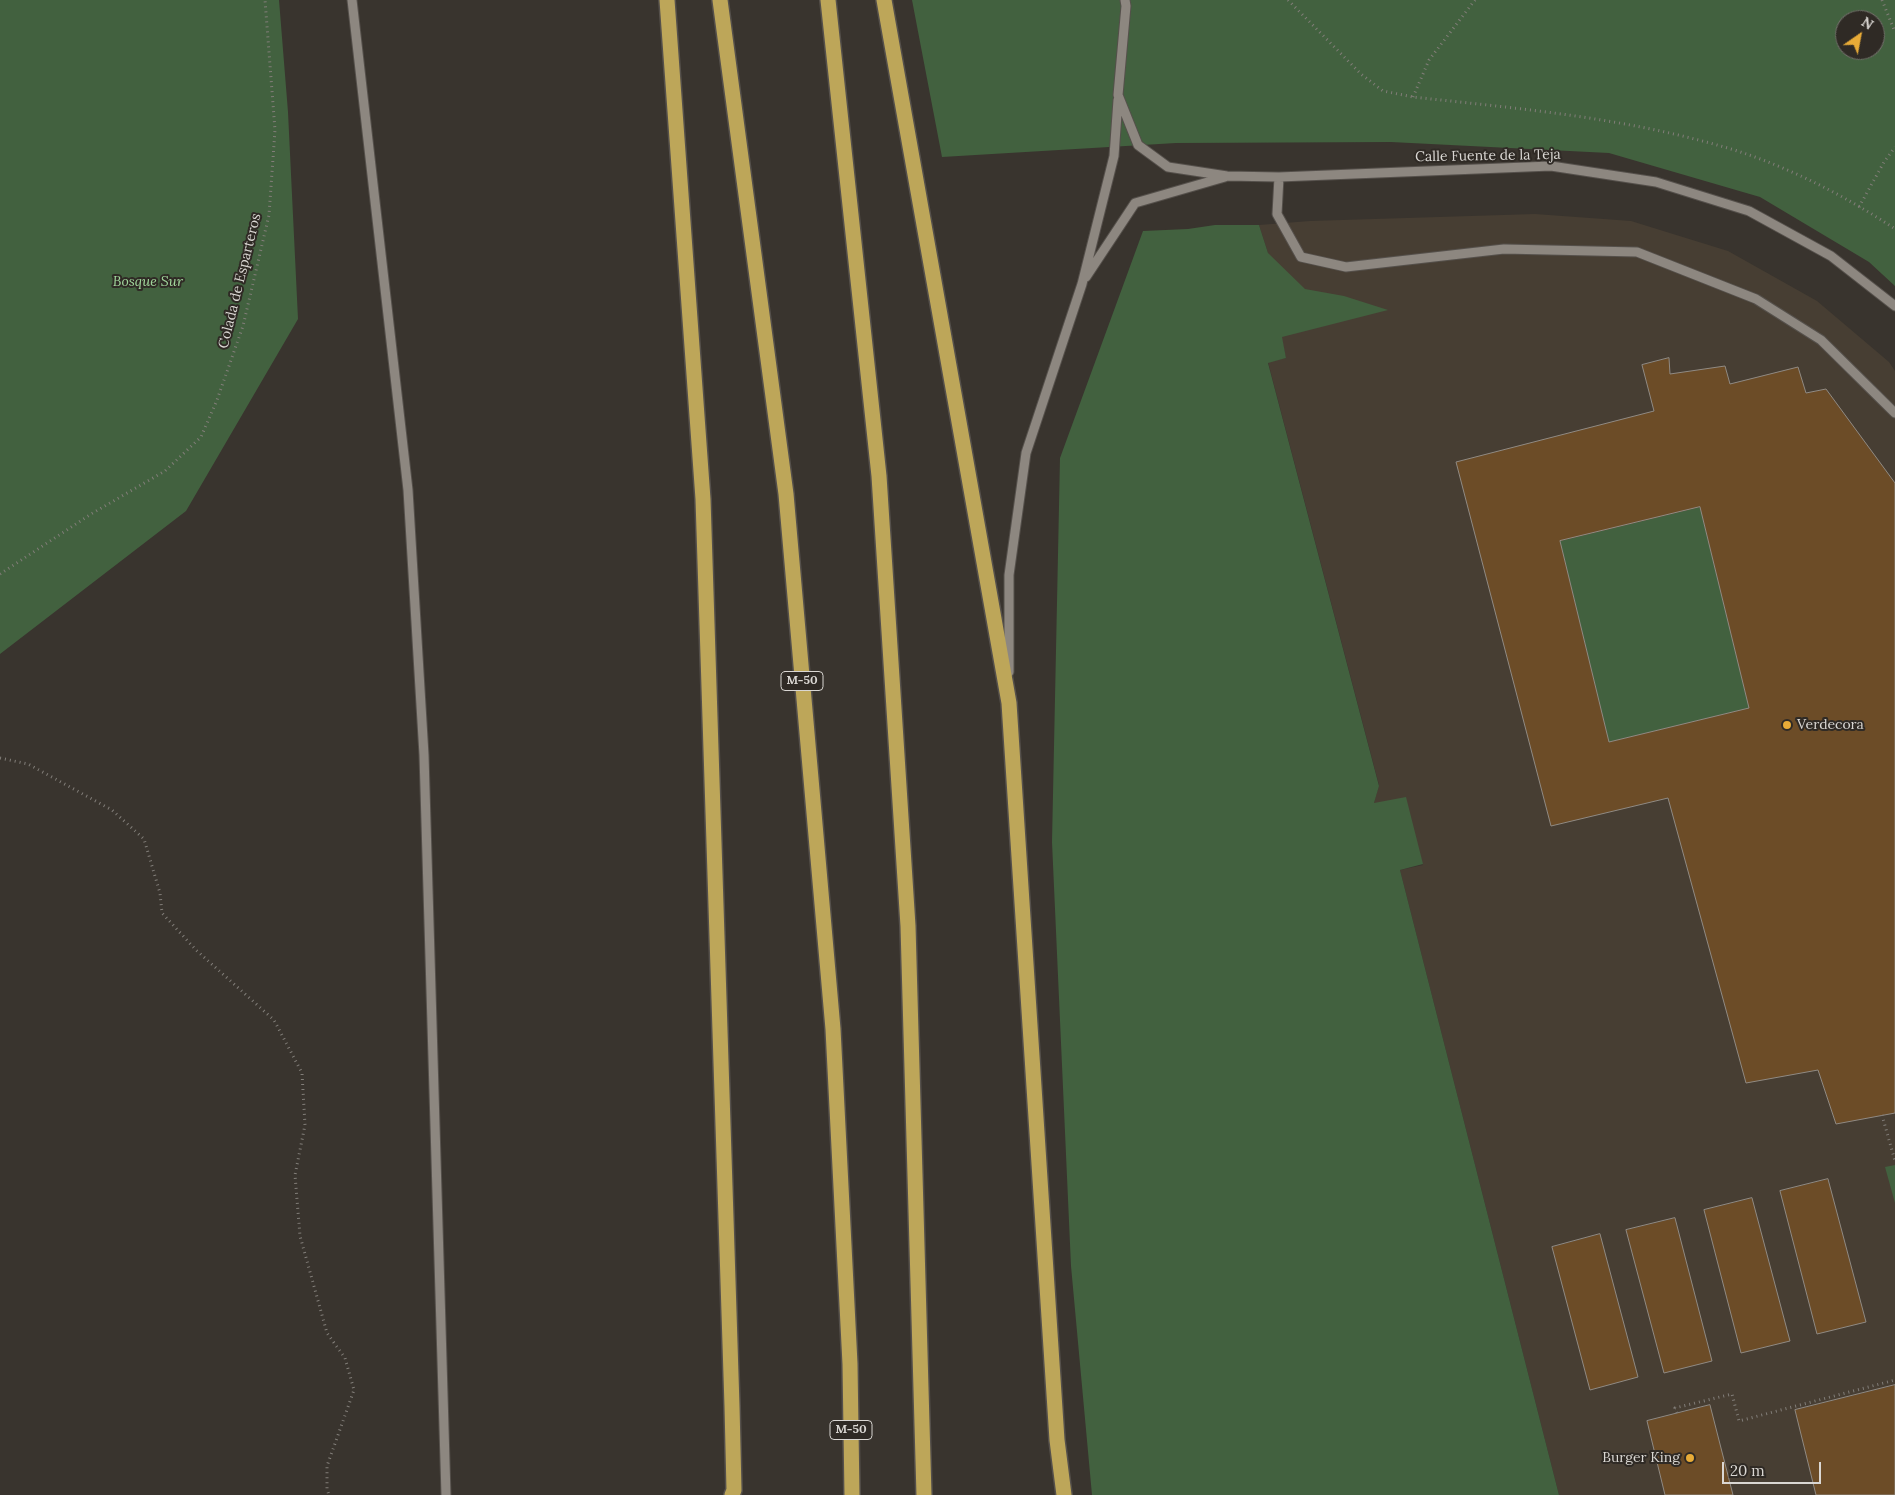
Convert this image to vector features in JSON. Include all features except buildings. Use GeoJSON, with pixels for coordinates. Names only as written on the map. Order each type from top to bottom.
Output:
{"type":"FeatureCollection","features":[{"type":"Feature","properties":{"kind":"highway"},"geometry":{"type":"LineString","coordinates":[[667,0],[704,499],[732,1406],[732,1495]]}},
{"type":"Feature","properties":{"kind":"highway","name":"M-50"},"geometry":{"type":"LineString","coordinates":[[720,0],[786,494],[833,1029],[850,1364],[852,1495]]}},
{"type":"Feature","properties":{"kind":"highway"},"geometry":{"type":"LineString","coordinates":[[828,0],[879,476],[908,926],[924,1495]]}},
{"type":"Feature","properties":{"kind":"highway"},"geometry":{"type":"LineString","coordinates":[[884,0],[1010,703],[1057,1440],[1064,1495]]}},
{"type":"Feature","properties":{"kind":"street"},"geometry":{"type":"LineString","coordinates":[[352,0],[410,510],[424,755],[446,1495]]}},
{"type":"Feature","properties":{"kind":"street"},"geometry":{"type":"LineString","coordinates":[[1010,703],[1009,575],[1026,453],[1082,284],[1114,156],[1126,6],[1124,0]]}},
{"type":"Feature","properties":{"kind":"street","name":"Calle Fuente de la Teja"},"geometry":{"type":"LineString","coordinates":[[1118,95],[1138,145],[1168,167],[1227,176],[1279,177],[1551,166],[1656,182],[1750,212],[1831,256],[1895,306]]}},
{"type":"Feature","properties":{"kind":"street"},"geometry":{"type":"LineString","coordinates":[[1082,284],[1136,203],[1227,176]]}},
{"type":"Feature","properties":{"kind":"street"},"geometry":{"type":"LineString","coordinates":[[1279,177],[1277,214],[1301,258],[1346,267],[1504,249],[1637,252],[1756,299],[1821,340],[1895,413]]}},
{"type":"Feature","properties":{"kind":"path","name":"Colada de Esparteros"},"geometry":{"type":"LineString","coordinates":[[0,574],[91,514],[165,472],[201,436],[217,400],[243,326],[269,215],[275,130],[265,0]]}},
{"type":"Feature","properties":{"kind":"path"},"geometry":{"type":"LineString","coordinates":[[1288,0],[1361,74],[1383,91],[1413,97],[1589,119],[1662,131],[1719,145],[1788,170],[1859,207],[1895,229]]}},
{"type":"Feature","properties":{"kind":"path"},"geometry":{"type":"LineString","coordinates":[[1413,97],[1428,60],[1475,0]]}},
{"type":"Feature","properties":{"kind":"path"},"geometry":{"type":"LineString","coordinates":[[1882,0],[1895,32]]}},
{"type":"Feature","properties":{"kind":"path"},"geometry":{"type":"LineString","coordinates":[[1859,207],[1884,162],[1895,147]]}},
{"type":"Feature","properties":{"kind":"path"},"geometry":{"type":"LineString","coordinates":[[0,758],[28,764],[112,810],[144,839],[160,893],[162,913],[196,950],[274,1020],[302,1073],[304,1125],[295,1175],[300,1236],[327,1333],[345,1358],[354,1390],[327,1466],[327,1489],[329,1495]]}},
{"type":"Feature","properties":{"kind":"path"},"geometry":{"type":"LineString","coordinates":[[1882,1115],[1895,1162]]}},
{"type":"Feature","properties":{"kind":"path"},"geometry":{"type":"LineString","coordinates":[[1677,1413],[1675,1408],[1732,1394],[1739,1422],[1895,1380]]}},
{"type":"Feature","properties":{"kind":"shaded area"},"geometry":{"type":"Polygon","coordinates":[[[1535,214],[1631,221],[1728,251],[1817,301],[1889,362],[1895,371],[1895,1495],[1559,1495],[1400,870],[1423,865],[1374,803],[1379,785],[1268,362],[1286,358],[1268,253],[1259,225],[1310,221],[1535,214]]]}},
{"type":"Feature","properties":{"kind":"green space","name":"Bosque Sur"},"geometry":{"type":"Polygon","coordinates":[[[0,0],[279,0],[288,112],[298,319],[186,511],[0,654],[0,0]]]}},
{"type":"Feature","properties":{"kind":"green space"},"geometry":{"type":"Polygon","coordinates":[[[912,0],[1895,0],[1895,286],[1869,262],[1760,197],[1609,153],[1391,142],[1176,143],[942,157],[912,0]]]}},
{"type":"Feature","properties":{"kind":"green space"},"geometry":{"type":"Polygon","coordinates":[[[1215,225],[1259,225],[1268,253],[1305,289],[1344,296],[1388,310],[1282,337],[1286,358],[1268,363],[1379,786],[1374,803],[1406,797],[1423,864],[1400,870],[1559,1495],[1092,1495],[1071,1266],[1052,842],[1060,458],[1143,231],[1188,229],[1215,225]]]}},
{"type":"Feature","properties":{"kind":"green space"},"geometry":{"type":"Polygon","coordinates":[[[1700,507],[1749,708],[1609,742],[1560,541],[1700,507]]]}},
{"type":"Feature","properties":{"kind":"green space"},"geometry":{"type":"Polygon","coordinates":[[[1895,1165],[1895,1203],[1885,1167],[1895,1165]]]}},
{"type":"Feature","properties":{"kind":"place","name":"Verdecora"},"geometry":{"type":"Point","coordinates":[1787,725]}},
{"type":"Feature","properties":{"kind":"place","name":"Burger King"},"geometry":{"type":"Point","coordinates":[1690,1458]}}]}
